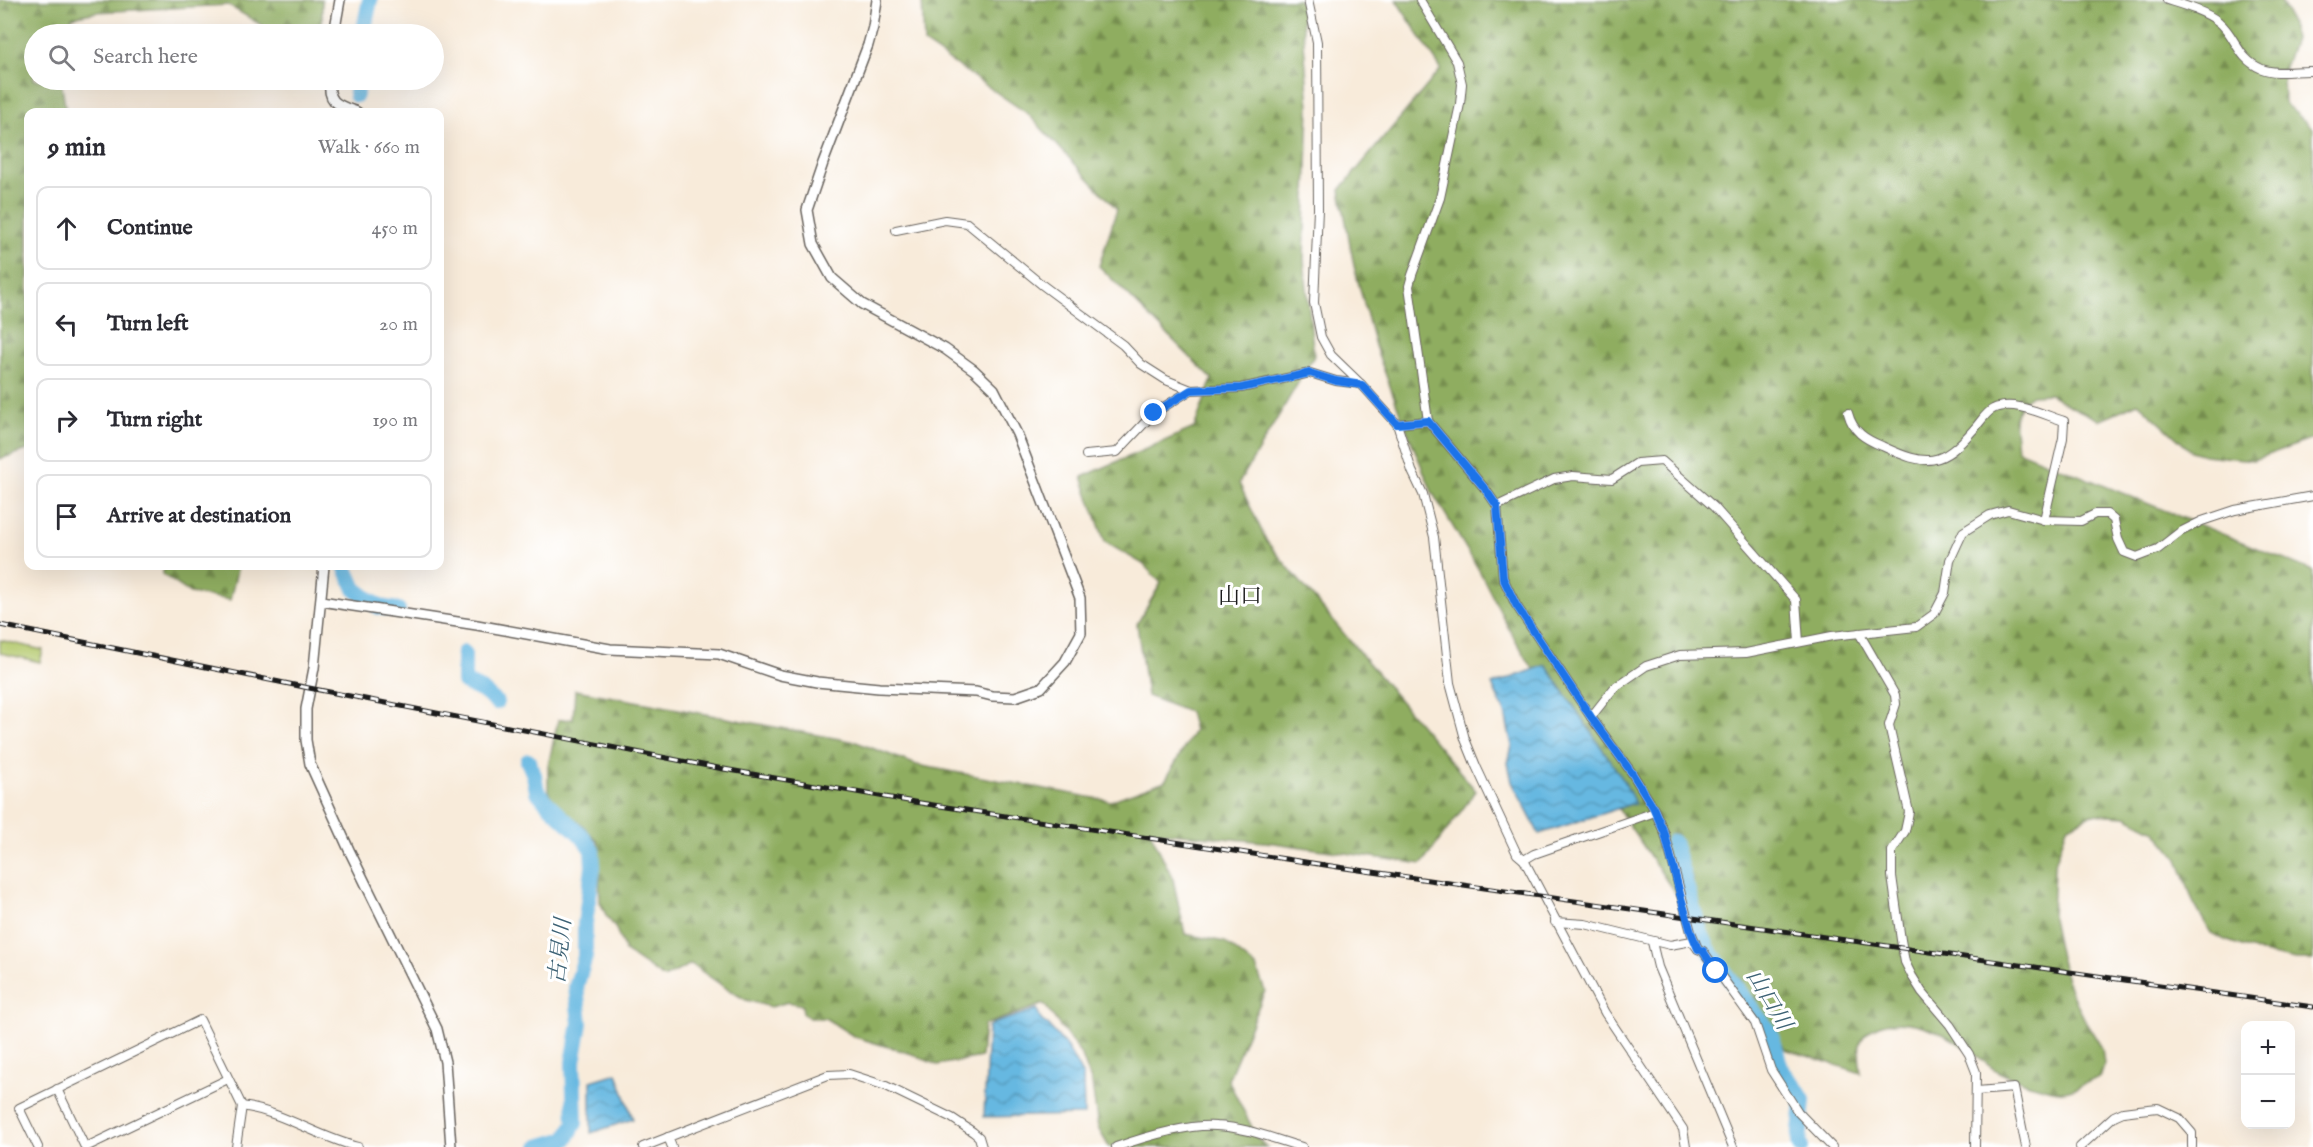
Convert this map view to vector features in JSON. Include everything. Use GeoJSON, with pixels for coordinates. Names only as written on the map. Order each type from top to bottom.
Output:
{"type":"FeatureCollection","features":[{"type":"Feature","properties":{"kind":"street"},"geometry":{"type":"LineString","coordinates":[[335,24],[340,0]]}},
{"type":"Feature","properties":{"kind":"street"},"geometry":{"type":"LineString","coordinates":[[321,601],[477,625],[610,649],[719,654],[780,675],[818,682],[879,688],[976,692],[992,696],[1015,697],[1041,688],[1065,662],[1081,633],[1080,598],[1017,434],[994,389],[974,370],[945,349],[862,304],[832,278],[813,244],[807,210],[868,45],[877,0]]}},
{"type":"Feature","properties":{"kind":"street"},"geometry":{"type":"LineString","coordinates":[[1308,0],[1317,42],[1318,209],[1314,303],[1321,337],[1331,355],[1397,424],[1412,471],[1423,494],[1434,537],[1450,683],[1465,739],[1509,840],[1516,854],[1524,860],[1605,1013],[1683,1129],[1686,1147]]}},
{"type":"Feature","properties":{"kind":"street"},"geometry":{"type":"LineString","coordinates":[[1420,0],[1457,62],[1462,84],[1449,164],[1410,286],[1428,421],[1497,506],[1503,578],[1528,625],[1632,773],[1655,812],[1665,834],[1688,923],[1698,949]]}},
{"type":"Feature","properties":{"kind":"street"},"geometry":{"type":"LineString","coordinates":[[2167,0],[2218,21],[2227,30],[2247,61],[2264,70],[2313,71]]}},
{"type":"Feature","properties":{"kind":"street"},"geometry":{"type":"LineString","coordinates":[[331,90],[331,97],[337,105],[346,108]]}},
{"type":"Feature","properties":{"kind":"street"},"geometry":{"type":"LineString","coordinates":[[896,230],[945,220],[967,223],[1041,284],[1123,345],[1141,364],[1166,381],[1191,390],[1241,388],[1310,373],[1336,381],[1362,385]]}},
{"type":"Feature","properties":{"kind":"street"},"geometry":{"type":"LineString","coordinates":[[1086,456],[1117,452],[1154,413],[1191,390]]}},
{"type":"Feature","properties":{"kind":"street"},"geometry":{"type":"LineString","coordinates":[[1848,413],[1851,425],[1869,440],[1905,457],[1923,461],[1940,459],[1958,448],[1992,409],[2010,406],[2064,422],[2063,438],[2044,520]]}},
{"type":"Feature","properties":{"kind":"street"},"geometry":{"type":"LineString","coordinates":[[1397,424],[1428,421]]}},
{"type":"Feature","properties":{"kind":"street"},"geometry":{"type":"LineString","coordinates":[[1497,506],[1554,479],[1573,476],[1612,479],[1637,463],[1662,461],[1714,507],[1796,600],[1799,642]]}},
{"type":"Feature","properties":{"kind":"street"},"geometry":{"type":"LineString","coordinates":[[1591,717],[1614,688],[1646,666],[1680,655],[1746,653],[1832,636],[1916,627],[1934,614],[1945,593],[1950,560],[1963,532],[1990,515],[2008,510],[2044,520],[2081,521],[2095,514],[2107,514],[2114,520],[2118,539],[2124,552],[2137,557],[2158,549],[2181,532],[2202,521],[2235,510],[2313,496]]}},
{"type":"Feature","properties":{"kind":"street"},"geometry":{"type":"LineString","coordinates":[[324,570],[314,668],[306,709],[306,740],[310,764],[350,852],[437,1029],[445,1062],[451,1147]]}},
{"type":"Feature","properties":{"kind":"street"},"geometry":{"type":"LineString","coordinates":[[1859,633],[1895,695],[1896,704],[1889,725],[1909,812],[1905,831],[1892,851],[1892,876],[1905,962],[1922,992],[1950,1025],[1970,1054],[1976,1072],[1975,1147]]}},
{"type":"Feature","properties":{"kind":"street"},"geometry":{"type":"LineString","coordinates":[[1524,860],[1534,854],[1655,812]]}},
{"type":"Feature","properties":{"kind":"street"},"geometry":{"type":"LineString","coordinates":[[1555,922],[1585,924],[1670,945],[1692,941],[1698,949],[1703,951],[1755,1023],[1771,1070],[1797,1112],[1832,1147]]}},
{"type":"Feature","properties":{"kind":"street"},"geometry":{"type":"LineString","coordinates":[[1652,942],[1659,967],[1733,1147]]}},
{"type":"Feature","properties":{"kind":"street"},"geometry":{"type":"LineString","coordinates":[[38,1147],[19,1108],[200,1020],[242,1106],[236,1147]]}},
{"type":"Feature","properties":{"kind":"street"},"geometry":{"type":"LineString","coordinates":[[643,1147],[828,1075],[843,1074],[886,1086],[952,1118],[976,1134],[982,1147]]}},
{"type":"Feature","properties":{"kind":"street"},"geometry":{"type":"LineString","coordinates":[[57,1089],[85,1147],[228,1079]]}},
{"type":"Feature","properties":{"kind":"street"},"geometry":{"type":"LineString","coordinates":[[1977,1091],[2014,1088],[2015,1104],[2026,1147]]}},
{"type":"Feature","properties":{"kind":"street"},"geometry":{"type":"LineString","coordinates":[[242,1106],[264,1109],[318,1134],[358,1147]]}},
{"type":"Feature","properties":{"kind":"street"},"geometry":{"type":"LineString","coordinates":[[2080,1147],[2114,1116],[2123,1112],[2158,1108],[2179,1118],[2192,1134],[2192,1147]]}},
{"type":"Feature","properties":{"kind":"street"},"geometry":{"type":"LineString","coordinates":[[1116,1147],[1196,1126],[1215,1125],[1232,1127],[1302,1147]]}},
{"type":"Feature","properties":{"kind":"street"},"geometry":{"type":"LineString","coordinates":[[668,1137],[672,1147]]}},
{"type":"Feature","properties":{"kind":"green space"},"geometry":{"type":"Polygon","coordinates":[[[0,0],[322,0],[322,24],[259,24],[228,5],[97,12],[72,17],[70,24],[24,24],[24,90],[63,90],[65,108],[24,108],[24,451],[0,459],[0,0]]]}},
{"type":"Feature","properties":{"kind":"green space"},"geometry":{"type":"Polygon","coordinates":[[[922,0],[1299,0],[1301,4],[1309,106],[1304,260],[1314,356],[1239,483],[1267,542],[1476,791],[1422,864],[1274,843],[1150,831],[1173,879],[1185,934],[1225,942],[1256,967],[1265,991],[1228,1080],[1258,1139],[1267,1147],[1109,1147],[1098,1128],[1092,1084],[1082,1056],[1044,1004],[984,1025],[981,1057],[937,1065],[912,1054],[855,1037],[825,1018],[810,1018],[803,1014],[802,1005],[788,1002],[771,1007],[746,1000],[691,964],[664,978],[625,951],[616,929],[600,902],[598,842],[582,825],[555,804],[548,791],[548,766],[558,720],[573,719],[575,690],[856,742],[917,765],[1110,801],[1165,781],[1194,731],[1189,712],[1147,696],[1137,624],[1161,583],[1143,564],[1105,542],[1082,477],[1194,428],[1212,379],[1099,266],[1117,209],[1028,114],[924,43],[922,0]]]}},
{"type":"Feature","properties":{"kind":"green space"},"geometry":{"type":"Polygon","coordinates":[[[1396,0],[2280,0],[2287,12],[2295,38],[2283,74],[2284,103],[2313,128],[2313,439],[2253,460],[2204,455],[2191,451],[2138,403],[2099,420],[2050,394],[2032,395],[2022,402],[2014,419],[2017,450],[2313,571],[2313,960],[2296,960],[2262,953],[2211,933],[2194,904],[2178,859],[2155,831],[2126,816],[2092,814],[2067,827],[2054,867],[2052,918],[2070,990],[2102,1048],[2104,1064],[2101,1076],[2063,1091],[2036,1086],[1997,1071],[1943,1034],[1906,1023],[1882,1025],[1867,1033],[1860,1043],[1861,1073],[1785,1049],[1689,914],[1615,804],[1510,631],[1479,570],[1432,492],[1375,346],[1354,266],[1340,190],[1441,69],[1396,0]]]}},
{"type":"Feature","properties":{"kind":"green space"},"geometry":{"type":"Polygon","coordinates":[[[164,570],[237,570],[230,600],[190,593],[162,574],[164,570]]]}},
{"type":"Feature","properties":{"kind":"green space"},"geometry":{"type":"Polygon","coordinates":[[[0,640],[43,650],[40,662],[0,653],[0,640]]]}},
{"type":"Feature","properties":{"kind":"water"},"geometry":{"type":"Polygon","coordinates":[[[1546,665],[1624,781],[1635,803],[1539,834],[1512,782],[1508,763],[1512,746],[1505,713],[1492,685],[1546,665]]]}},
{"type":"Feature","properties":{"kind":"water"},"geometry":{"type":"Polygon","coordinates":[[[1037,1009],[1041,1020],[1067,1047],[1083,1076],[1084,1115],[984,1117],[988,1027],[1037,1009]]]}},
{"type":"Feature","properties":{"kind":"water"},"geometry":{"type":"Polygon","coordinates":[[[617,1073],[633,1119],[591,1133],[591,1081],[617,1073]]]}},
{"type":"Feature","properties":{"kind":"waterway","name":"古見川"},"geometry":{"type":"LineString","coordinates":[[365,24],[370,0]]}},
{"type":"Feature","properties":{"kind":"waterway","name":"古見川"},"geometry":{"type":"LineString","coordinates":[[356,90],[356,95]]}},
{"type":"Feature","properties":{"kind":"waterway","name":"古見川"},"geometry":{"type":"LineString","coordinates":[[347,570],[355,589],[379,607],[398,610]]}},
{"type":"Feature","properties":{"kind":"waterway","name":"古見川"},"geometry":{"type":"LineString","coordinates":[[464,653],[464,682],[483,691],[496,702]]}},
{"type":"Feature","properties":{"kind":"waterway","name":"古見川"},"geometry":{"type":"LineString","coordinates":[[528,761],[537,791],[583,837],[592,850],[593,867],[585,923],[585,957],[576,987],[580,1023],[573,1063],[575,1123],[566,1139],[539,1147]]}},
{"type":"Feature","properties":{"kind":"waterway","name":"山口川"},"geometry":{"type":"LineString","coordinates":[[1673,842],[1700,932],[1708,949],[1772,1037],[1782,1072],[1794,1085],[1803,1100],[1799,1142],[1801,1147]]}},
{"type":"Feature","properties":{"kind":"railway"},"geometry":{"type":"LineString","coordinates":[[0,625],[718,768],[914,802],[1338,867],[2313,1007]]}},
{"type":"Feature","properties":{"kind":"district","name":"山口"},"geometry":{"type":"Point","coordinates":[1240,595]}},
{"type":"Feature","properties":{"kind":"route"},"geometry":{"type":"LineString","coordinates":[[1154,413],[1191,390],[1241,388],[1310,373],[1336,381],[1362,385],[1397,424],[1428,421],[1497,506],[1503,578],[1528,625],[1632,773],[1653,807],[1665,834],[1691,932],[1698,949],[1703,951],[1716,971]]}}]}
